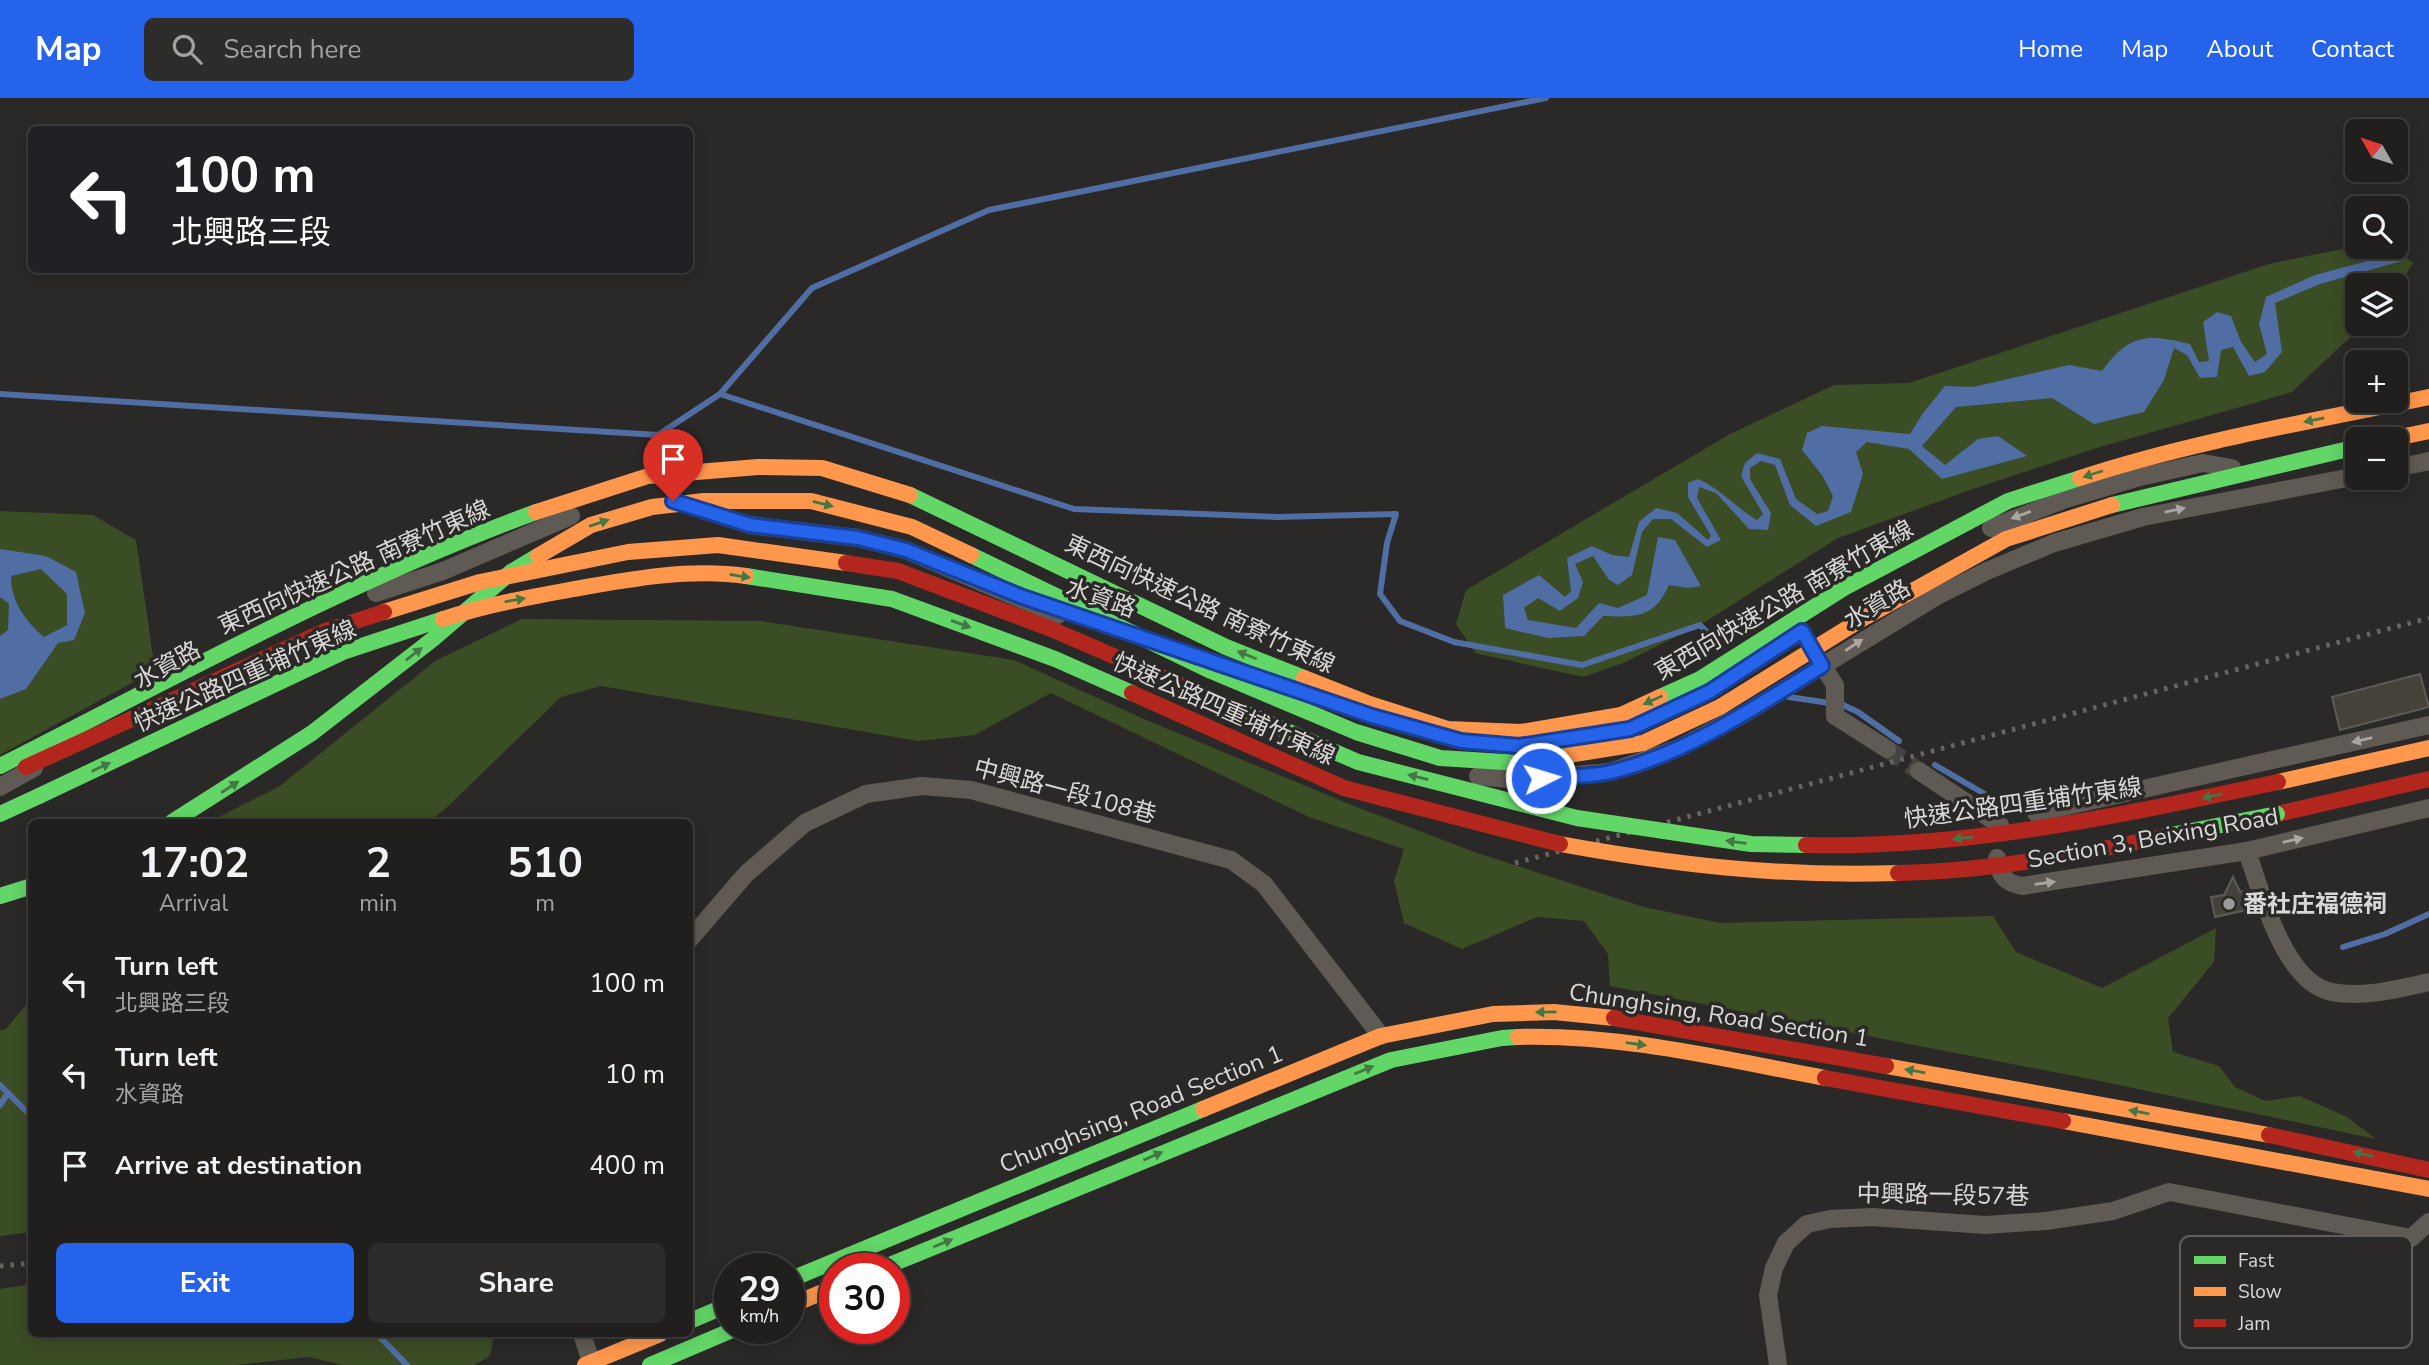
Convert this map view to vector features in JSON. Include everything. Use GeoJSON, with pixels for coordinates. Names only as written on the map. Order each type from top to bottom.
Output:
{"type":"FeatureCollection","features":[{"type":"Feature","properties":{"kind":"main road","name":"東西向快速公路 南寮竹東線"},"geometry":{"type":"LineString","coordinates":[[0,766],[349,589],[460,540],[580,496],[648,476],[758,467],[822,468],[921,498],[1226,646],[1367,704],[1448,729],[1521,732],[1620,715],[1700,680],[1844,588],[2008,501],[2116,466],[2429,397]]}},
{"type":"Feature","properties":{"kind":"main road"},"geometry":{"type":"LineString","coordinates":[[2408,435],[2429,431]]}},
{"type":"Feature","properties":{"kind":"main road"},"geometry":{"type":"LineString","coordinates":[[177,819],[312,733],[433,639],[511,572],[591,525],[652,507],[704,501],[811,501],[912,527],[1211,671],[1356,732],[1440,758],[1520,763],[1643,743],[1720,707],[1862,619],[2006,539],[2124,501],[2345,450]]}},
{"type":"Feature","properties":{"kind":"main road","name":"快速公路四重埔竹東線"},"geometry":{"type":"LineString","coordinates":[[0,779],[325,631],[480,582],[628,552],[718,545],[898,571],[1051,629],[1358,762],[1577,818],[1751,844],[1835,846],[1976,837],[2103,819],[2429,748]]}},
{"type":"Feature","properties":{"kind":"main road","name":"快速公路四重埔竹東線"},"geometry":{"type":"LineString","coordinates":[[0,814],[343,652],[487,605],[634,578],[724,573],[892,599],[1055,659],[1345,788],[1560,844],[1650,860],[1743,871],[1908,873],[1979,867],[2104,849],[2277,814],[2429,779]]}},
{"type":"Feature","properties":{"kind":"main road"},"geometry":{"type":"LineString","coordinates":[[0,896],[28,887]]}},
{"type":"Feature","properties":{"kind":"main road","name":"Chunghsing, Road Section 1"},"geometry":{"type":"LineString","coordinates":[[805,1273],[1381,1036],[1493,1014],[1554,1012],[1623,1019],[2322,1145],[2429,1170]]}},
{"type":"Feature","properties":{"kind":"main road","name":"Chunghsing, Road Section 1"},"geometry":{"type":"LineString","coordinates":[[910,1257],[1391,1060],[1502,1038],[1563,1036],[1632,1043],[2332,1169],[2429,1189]]}},
{"type":"Feature","properties":{"kind":"main road"},"geometry":{"type":"LineString","coordinates":[[693,1320],[714,1311]]}},
{"type":"Feature","properties":{"kind":"main road"},"geometry":{"type":"LineString","coordinates":[[589,1364],[653,1337]]}},
{"type":"Feature","properties":{"kind":"main road"},"geometry":{"type":"LineString","coordinates":[[650,1365],[714,1338]]}},
{"type":"Feature","properties":{"kind":"street"},"geometry":{"type":"LineString","coordinates":[[2408,465],[2429,461]]}},
{"type":"Feature","properties":{"kind":"street","name":"水資路"},"geometry":{"type":"LineString","coordinates":[[998,588],[1372,716],[1461,741],[1519,746],[1630,729],[1709,692],[1802,631],[1905,571],[2005,520],[2140,477],[2203,463],[2326,482]]}},
{"type":"Feature","properties":{"kind":"street","name":"水資路"},"geometry":{"type":"LineString","coordinates":[[0,787],[242,651],[369,595],[443,571],[582,511],[647,493],[750,525],[858,538],[906,550],[998,588],[1208,683],[1361,746],[1455,774],[1518,780],[1610,772],[1679,748],[1742,715],[1937,596],[1987,571],[2054,543],[2143,517],[2345,478]]}},
{"type":"Feature","properties":{"kind":"street","name":"水資路"},"geometry":{"type":"LineString","coordinates":[[443,571],[586,550],[650,536],[750,525]]}},
{"type":"Feature","properties":{"kind":"street"},"geometry":{"type":"LineString","coordinates":[[1802,631],[1835,685],[1835,716],[1887,749]]}},
{"type":"Feature","properties":{"kind":"street","name":"Section 3, Beixing Road"},"geometry":{"type":"LineString","coordinates":[[2429,725],[2012,818],[2000,825],[1994,839],[2001,875],[2006,881],[2022,886],[2247,850],[2429,808]]}},
{"type":"Feature","properties":{"kind":"street"},"geometry":{"type":"LineString","coordinates":[[1919,771],[2000,825]]}},
{"type":"Feature","properties":{"kind":"street","name":"中興路一段108巷"},"geometry":{"type":"LineString","coordinates":[[693,936],[746,874],[805,823],[866,794],[922,786],[971,790],[1231,860],[1265,884],[1381,1036]]}},
{"type":"Feature","properties":{"kind":"street"},"geometry":{"type":"LineString","coordinates":[[2247,850],[2273,927],[2307,979],[2326,990],[2350,994],[2429,982]]}},
{"type":"Feature","properties":{"kind":"street","name":"中興路一段57巷"},"geometry":{"type":"LineString","coordinates":[[1779,1365],[1768,1295],[1774,1268],[1786,1243],[1807,1224],[1819,1221],[1872,1217],[1984,1225],[2046,1221],[2113,1211],[2169,1192],[2400,1236]]}},
{"type":"Feature","properties":{"kind":"street","name":"中興路一段57巷"},"geometry":{"type":"LineString","coordinates":[[2412,1237],[2429,1222]]}},
{"type":"Feature","properties":{"kind":"street"},"geometry":{"type":"LineString","coordinates":[[583,1337],[589,1364]]}},
{"type":"Feature","properties":{"kind":"green space"},"geometry":{"type":"Polygon","coordinates":[[[2345,248],[2345,259],[2408,259],[2413,263],[2407,273],[2345,273],[2345,336],[2351,336],[2292,392],[2100,447],[1838,538],[1700,625],[1623,663],[1583,677],[1475,653],[1456,624],[1466,590],[1730,434],[1834,385],[1909,383],[2269,264],[2345,248]]]}},
{"type":"Feature","properties":{"kind":"green space"},"geometry":{"type":"Polygon","coordinates":[[[0,511],[93,515],[136,540],[155,670],[0,755],[0,511]]]}},
{"type":"Feature","properties":{"kind":"green space"},"geometry":{"type":"Polygon","coordinates":[[[522,619],[761,621],[1014,660],[1146,720],[1354,806],[1477,853],[1644,907],[1720,923],[1993,916],[2016,952],[2102,988],[2216,928],[2214,962],[2168,1018],[2173,1052],[2219,1066],[2235,1087],[2265,1101],[2300,1096],[2347,1117],[2376,1139],[2095,1080],[1610,986],[1608,954],[1584,921],[1537,917],[1462,949],[1404,923],[1394,881],[1404,849],[1309,817],[1051,693],[975,735],[918,741],[601,686],[561,697],[443,811],[431,819],[215,819],[280,786],[435,661],[522,619]]]}},
{"type":"Feature","properties":{"kind":"green space"},"geometry":{"type":"Polygon","coordinates":[[[28,1003],[28,1232],[0,1236],[0,1030],[6,1029],[28,1003]]]}},
{"type":"Feature","properties":{"kind":"green space"},"geometry":{"type":"Polygon","coordinates":[[[28,1284],[28,1337],[493,1337],[490,1356],[474,1365],[343,1365],[309,1357],[236,1365],[0,1365],[0,1289],[28,1284]]]}},
{"type":"Feature","properties":{"kind":"water"},"geometry":{"type":"Polygon","coordinates":[[[2375,259],[2402,261],[2359,273],[2345,273],[2345,277],[2320,284],[2275,303],[2282,352],[2265,372],[2249,376],[2233,347],[2221,350],[2217,377],[2200,378],[2187,355],[2174,348],[2164,380],[2144,412],[2094,424],[2052,398],[1956,407],[1922,446],[1945,465],[1978,439],[1998,436],[2027,456],[1942,479],[1909,449],[1867,442],[1856,452],[1863,474],[1851,512],[1816,526],[1790,505],[1775,465],[1761,461],[1750,468],[1750,479],[1771,513],[1768,530],[1749,529],[1716,493],[1699,487],[1697,498],[1721,540],[1707,547],[1671,519],[1653,519],[1642,532],[1632,575],[1618,585],[1609,580],[1593,556],[1575,564],[1583,582],[1578,598],[1560,611],[1538,598],[1524,608],[1528,620],[1576,628],[1599,603],[1618,608],[1647,595],[1658,537],[1675,540],[1701,586],[1688,588],[1669,585],[1650,610],[1634,616],[1603,616],[1584,636],[1548,638],[1505,628],[1503,595],[1539,575],[1565,597],[1571,591],[1567,558],[1592,546],[1612,555],[1629,557],[1639,522],[1656,508],[1677,513],[1708,540],[1711,536],[1688,497],[1688,483],[1698,479],[1707,483],[1757,520],[1763,514],[1741,476],[1745,463],[1757,453],[1780,459],[1796,499],[1817,514],[1828,511],[1833,496],[1822,475],[1802,450],[1807,433],[1822,426],[1910,434],[1945,386],[1973,387],[2069,365],[2102,371],[2122,349],[2131,343],[2151,338],[2190,344],[2199,362],[2209,361],[2203,322],[2217,312],[2231,316],[2241,342],[2255,362],[2267,354],[2259,324],[2266,297],[2315,275],[2375,259]]]}},
{"type":"Feature","properties":{"kind":"water"},"geometry":{"type":"Polygon","coordinates":[[[0,549],[46,556],[76,572],[85,613],[74,640],[58,643],[26,689],[0,699],[0,636],[8,630],[9,604],[0,597],[0,549]],[[41,569],[11,576],[13,594],[20,610],[44,637],[67,625],[67,594],[41,569]]]}},
{"type":"Feature","properties":{"kind":"building"},"geometry":{"type":"Polygon","coordinates":[[[2420,674],[2429,707],[2340,730],[2332,697],[2420,674]]]}},
{"type":"Feature","properties":{"kind":"building","name":"番社庄福德祠"},"geometry":{"type":"Polygon","coordinates":[[[2233,877],[2240,892],[2243,891],[2247,910],[2215,917],[2211,897],[2224,895],[2233,877]]]}},
{"type":"Feature","properties":{"kind":"waterway"},"geometry":{"type":"LineString","coordinates":[[0,394],[658,435],[720,394],[812,288],[989,210],[1546,98]]}},
{"type":"Feature","properties":{"kind":"waterway"},"geometry":{"type":"LineString","coordinates":[[720,394],[1074,509],[1277,517],[1396,514],[1387,543],[1380,594],[1400,621],[1454,642],[1582,665],[1700,625],[1720,645]]}},
{"type":"Feature","properties":{"kind":"waterway"},"geometry":{"type":"LineString","coordinates":[[1789,697],[1843,705],[1858,712],[1899,741]]}},
{"type":"Feature","properties":{"kind":"waterway"},"geometry":{"type":"LineString","coordinates":[[1935,765],[2012,810]]}},
{"type":"Feature","properties":{"kind":"waterway"},"geometry":{"type":"LineString","coordinates":[[2343,947],[2385,934],[2429,914]]}},
{"type":"Feature","properties":{"kind":"waterway"},"geometry":{"type":"LineString","coordinates":[[0,1085],[28,1113]]}},
{"type":"Feature","properties":{"kind":"waterway"},"geometry":{"type":"LineString","coordinates":[[0,1105],[8,1093]]}},
{"type":"Feature","properties":{"kind":"waterway"},"geometry":{"type":"LineString","coordinates":[[380,1337],[407,1365]]}},
{"type":"Feature","properties":{"kind":"tunnel"},"geometry":{"type":"LineString","coordinates":[[1887,749],[1919,771]]}},
{"type":"Feature","properties":{"kind":"railway"},"geometry":{"type":"LineString","coordinates":[[1515,863],[2429,618]]}},
{"type":"Feature","properties":{"kind":"railway"},"geometry":{"type":"LineString","coordinates":[[0,1266],[28,1263]]}},
{"type":"Feature","properties":{"kind":"traffic: fast"},"geometry":{"type":"LineString","coordinates":[[2112,505],[2345,450]]}},
{"type":"Feature","properties":{"kind":"traffic: fast"},"geometry":{"type":"LineString","coordinates":[[1660,697],[1700,679],[1844,588],[2008,501],[2080,478]]}},
{"type":"Feature","properties":{"kind":"traffic: fast"},"geometry":{"type":"LineString","coordinates":[[910,495],[1226,647],[1304,678]]}},
{"type":"Feature","properties":{"kind":"traffic: fast"},"geometry":{"type":"LineString","coordinates":[[0,766],[331,599],[467,539],[536,512]]}},
{"type":"Feature","properties":{"kind":"traffic: fast"},"geometry":{"type":"LineString","coordinates":[[971,555],[1211,671],[1356,732],[1440,758],[1520,763],[1568,755]]}},
{"type":"Feature","properties":{"kind":"traffic: fast"},"geometry":{"type":"LineString","coordinates":[[177,819],[312,733],[433,639],[511,572],[538,556]]}},
{"type":"Feature","properties":{"kind":"traffic: fast"},"geometry":{"type":"LineString","coordinates":[[746,576],[892,599],[1055,659],[1132,693]]}},
{"type":"Feature","properties":{"kind":"traffic: fast"},"geometry":{"type":"LineString","coordinates":[[39,796],[343,652],[443,619]]}},
{"type":"Feature","properties":{"kind":"traffic: fast"},"geometry":{"type":"LineString","coordinates":[[1183,686],[1358,762],[1577,818],[1751,844],[1806,845]]}},
{"type":"Feature","properties":{"kind":"traffic: fast"},"geometry":{"type":"LineString","coordinates":[[0,814],[39,796]]}},
{"type":"Feature","properties":{"kind":"traffic: fast"},"geometry":{"type":"LineString","coordinates":[[2171,835],[2277,814]]}},
{"type":"Feature","properties":{"kind":"traffic: fast"},"geometry":{"type":"LineString","coordinates":[[0,896],[28,887]]}},
{"type":"Feature","properties":{"kind":"traffic: fast"},"geometry":{"type":"LineString","coordinates":[[910,1257],[1391,1060],[1518,1037]]}},
{"type":"Feature","properties":{"kind":"traffic: fast"},"geometry":{"type":"LineString","coordinates":[[805,1273],[1203,1109]]}},
{"type":"Feature","properties":{"kind":"traffic: fast"},"geometry":{"type":"LineString","coordinates":[[693,1320],[714,1311]]}},
{"type":"Feature","properties":{"kind":"traffic: fast"},"geometry":{"type":"LineString","coordinates":[[650,1365],[714,1338]]}},
{"type":"Feature","properties":{"kind":"traffic: slow"},"geometry":{"type":"LineString","coordinates":[[2080,478],[2209,442],[2429,397]]}},
{"type":"Feature","properties":{"kind":"traffic: slow"},"geometry":{"type":"LineString","coordinates":[[2408,435],[2429,431]]}},
{"type":"Feature","properties":{"kind":"traffic: slow"},"geometry":{"type":"LineString","coordinates":[[536,512],[648,476],[758,467],[822,468],[910,495]]}},
{"type":"Feature","properties":{"kind":"traffic: slow"},"geometry":{"type":"LineString","coordinates":[[538,556],[591,525],[652,507],[704,501],[811,501],[912,527],[971,555]]}},
{"type":"Feature","properties":{"kind":"traffic: slow"},"geometry":{"type":"LineString","coordinates":[[1568,755],[1643,743],[1720,707],[1862,619],[2006,539],[2112,505]]}},
{"type":"Feature","properties":{"kind":"traffic: slow"},"geometry":{"type":"LineString","coordinates":[[384,612],[480,582],[628,552],[718,545],[846,563]]}},
{"type":"Feature","properties":{"kind":"traffic: slow"},"geometry":{"type":"LineString","coordinates":[[443,619],[525,598],[638,578],[703,573],[746,576]]}},
{"type":"Feature","properties":{"kind":"traffic: slow"},"geometry":{"type":"LineString","coordinates":[[1304,678],[1367,703],[1448,729],[1521,732],[1621,715],[1660,697]]}},
{"type":"Feature","properties":{"kind":"traffic: slow"},"geometry":{"type":"LineString","coordinates":[[2278,782],[2429,748]]}},
{"type":"Feature","properties":{"kind":"traffic: slow"},"geometry":{"type":"LineString","coordinates":[[1560,844],[1728,868],[1812,873],[1898,873]]}},
{"type":"Feature","properties":{"kind":"traffic: slow"},"geometry":{"type":"LineString","coordinates":[[1203,1109],[1381,1036],[1493,1014],[1554,1012],[1614,1018]]}},
{"type":"Feature","properties":{"kind":"traffic: slow"},"geometry":{"type":"LineString","coordinates":[[1518,1037],[1595,1039],[1634,1044],[1825,1078]]}},
{"type":"Feature","properties":{"kind":"traffic: slow"},"geometry":{"type":"LineString","coordinates":[[1886,1066],[2269,1135]]}},
{"type":"Feature","properties":{"kind":"traffic: slow"},"geometry":{"type":"LineString","coordinates":[[2063,1121],[2429,1189]]}},
{"type":"Feature","properties":{"kind":"traffic: slow"},"geometry":{"type":"LineString","coordinates":[[805,1299],[819,1294]]}},
{"type":"Feature","properties":{"kind":"traffic: slow"},"geometry":{"type":"LineString","coordinates":[[585,1365],[653,1337]]}},
{"type":"Feature","properties":{"kind":"traffic: jam"},"geometry":{"type":"LineString","coordinates":[[846,563],[898,571],[1051,629],[1183,686]]}},
{"type":"Feature","properties":{"kind":"traffic: jam"},"geometry":{"type":"LineString","coordinates":[[26,767],[325,631],[384,612]]}},
{"type":"Feature","properties":{"kind":"traffic: jam"},"geometry":{"type":"LineString","coordinates":[[1132,693],[1344,788],[1560,844]]}},
{"type":"Feature","properties":{"kind":"traffic: jam"},"geometry":{"type":"LineString","coordinates":[[2277,814],[2429,779]]}},
{"type":"Feature","properties":{"kind":"traffic: jam"},"geometry":{"type":"LineString","coordinates":[[1806,845],[1866,845],[1985,836],[2102,817],[2278,782]]}},
{"type":"Feature","properties":{"kind":"traffic: jam"},"geometry":{"type":"LineString","coordinates":[[1898,873],[1967,869],[2035,860],[2171,835]]}},
{"type":"Feature","properties":{"kind":"traffic: jam"},"geometry":{"type":"LineString","coordinates":[[1614,1018],[1886,1066]]}},
{"type":"Feature","properties":{"kind":"traffic: jam"},"geometry":{"type":"LineString","coordinates":[[1825,1078],[2063,1121]]}},
{"type":"Feature","properties":{"kind":"traffic: jam"},"geometry":{"type":"LineString","coordinates":[[2269,1135],[2429,1170]]}},
{"type":"Feature","properties":{"kind":"place","name":"番社庄福德祠"},"geometry":{"type":"Point","coordinates":[2229,904]}},
{"type":"Feature","properties":{"kind":"route"},"geometry":{"type":"LineString","coordinates":[[673,501],[750,525],[858,538],[906,550],[1023,597],[1372,716],[1461,741],[1519,746],[1630,729],[1709,692],[1802,631],[1822,666],[1742,715],[1679,748],[1610,772],[1541,778]]}}]}
